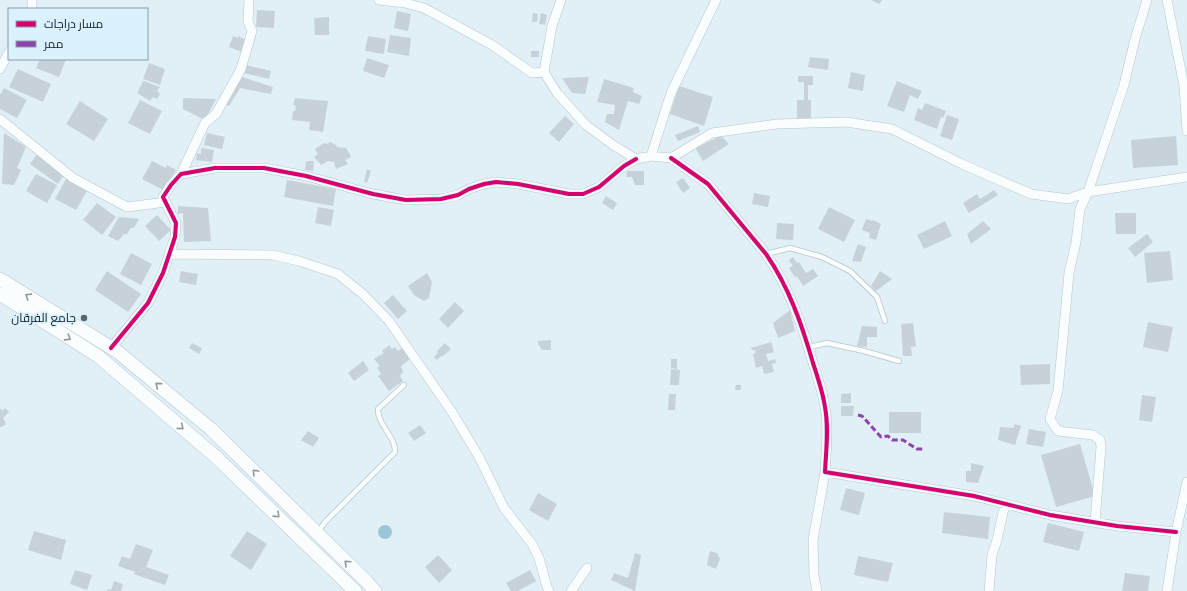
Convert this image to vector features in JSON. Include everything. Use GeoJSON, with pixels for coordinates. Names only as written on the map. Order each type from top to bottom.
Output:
{"type":"FeatureCollection","features":[{"type":"Feature","properties":{"kind":"main road"},"geometry":{"type":"LineString","coordinates":[[0,279],[118,352],[211,429],[375,591]]}},
{"type":"Feature","properties":{"kind":"main road"},"geometry":{"type":"LineString","coordinates":[[0,294],[98,356],[216,457],[355,591]]}},
{"type":"Feature","properties":{"kind":"street"},"geometry":{"type":"LineString","coordinates":[[111,348],[148,303],[164,273],[175,237],[176,223],[163,197],[181,174],[205,123],[216,114],[241,69],[252,30],[248,21],[249,0]]}},
{"type":"Feature","properties":{"kind":"street"},"geometry":{"type":"LineString","coordinates":[[379,0],[405,2],[424,8],[492,46],[532,72],[544,72]]}},
{"type":"Feature","properties":{"kind":"street"},"geometry":{"type":"LineString","coordinates":[[561,0],[552,26],[544,72],[556,93],[586,125],[613,145],[636,159]]}},
{"type":"Feature","properties":{"kind":"street"},"geometry":{"type":"LineString","coordinates":[[651,156],[671,93],[716,0]]}},
{"type":"Feature","properties":{"kind":"street"},"geometry":{"type":"LineString","coordinates":[[1095,522],[1101,447],[1100,440],[1093,435],[1058,431],[1050,419],[1058,391],[1068,273],[1076,242],[1080,209],[1088,192],[1124,85],[1135,39],[1147,0]]}},
{"type":"Feature","properties":{"kind":"street"},"geometry":{"type":"LineString","coordinates":[[1167,0],[1184,86],[1187,131]]}},
{"type":"Feature","properties":{"kind":"street"},"geometry":{"type":"LineString","coordinates":[[0,69],[8,54]]}},
{"type":"Feature","properties":{"kind":"street"},"geometry":{"type":"LineString","coordinates":[[0,119],[73,178],[127,207],[166,202]]}},
{"type":"Feature","properties":{"kind":"street"},"geometry":{"type":"LineString","coordinates":[[670,158],[712,133],[777,124],[846,122],[892,128],[962,164],[1031,194],[1068,199],[1088,192],[1187,177]]}},
{"type":"Feature","properties":{"kind":"street"},"geometry":{"type":"LineString","coordinates":[[181,174],[215,168],[264,168],[306,176],[373,194],[406,200],[424,200],[441,199],[458,195],[469,189],[496,182],[518,184],[569,194],[583,194],[599,187],[624,166],[636,159],[651,156],[670,158],[708,184],[766,254],[798,314],[809,347],[825,408],[825,472],[813,540],[814,576],[817,591]]}},
{"type":"Feature","properties":{"kind":"street"},"geometry":{"type":"LineString","coordinates":[[170,254],[272,255],[299,261],[338,274],[364,295],[389,321],[452,412],[479,457],[504,508],[532,544],[539,558],[549,591]]}},
{"type":"Feature","properties":{"kind":"street"},"geometry":{"type":"LineString","coordinates":[[825,472],[974,496],[1050,515],[1117,526],[1176,532]]}},
{"type":"Feature","properties":{"kind":"street"},"geometry":{"type":"LineString","coordinates":[[1167,591],[1176,532],[1186,494],[1187,482]]}},
{"type":"Feature","properties":{"kind":"street"},"geometry":{"type":"LineString","coordinates":[[989,591],[992,555],[1005,504]]}},
{"type":"Feature","properties":{"kind":"street"},"geometry":{"type":"LineString","coordinates":[[572,591],[587,568]]}},
{"type":"Feature","properties":{"kind":"lane"},"geometry":{"type":"LineString","coordinates":[[766,254],[790,248],[822,257],[850,271],[877,298],[885,321]]}},
{"type":"Feature","properties":{"kind":"lane"},"geometry":{"type":"LineString","coordinates":[[809,347],[827,343],[864,351],[899,361]]}},
{"type":"Feature","properties":{"kind":"lane"},"geometry":{"type":"LineString","coordinates":[[316,534],[335,512],[395,452],[390,437],[378,415],[378,409],[404,385]]}},
{"type":"Feature","properties":{"kind":"water"},"geometry":{"type":"Polygon","coordinates":[[[385,525],[390,527],[392,532],[390,537],[385,539],[380,537],[378,532],[380,527],[385,525]]]}},
{"type":"Feature","properties":{"kind":"building"},"geometry":{"type":"Polygon","coordinates":[[[871,0],[882,0],[879,4],[871,0]]]}},
{"type":"Feature","properties":{"kind":"building"},"geometry":{"type":"Polygon","coordinates":[[[257,10],[275,11],[274,28],[256,27],[257,10]]]}},
{"type":"Feature","properties":{"kind":"building"},"geometry":{"type":"Polygon","coordinates":[[[397,11],[411,14],[408,31],[394,28],[397,11]]]}},
{"type":"Feature","properties":{"kind":"building"},"geometry":{"type":"Polygon","coordinates":[[[533,13],[538,14],[537,22],[532,22],[533,13]]]}},
{"type":"Feature","properties":{"kind":"building"},"geometry":{"type":"Polygon","coordinates":[[[541,13],[547,15],[545,25],[539,24],[541,13]]]}},
{"type":"Feature","properties":{"kind":"building"},"geometry":{"type":"Polygon","coordinates":[[[329,17],[329,35],[315,35],[314,18],[329,17]]]}},
{"type":"Feature","properties":{"kind":"building"},"geometry":{"type":"Polygon","coordinates":[[[390,35],[411,38],[409,56],[387,52],[390,35]]]}},
{"type":"Feature","properties":{"kind":"building"},"geometry":{"type":"Polygon","coordinates":[[[233,36],[238,38],[238,36],[246,40],[242,52],[229,47],[233,36]]]}},
{"type":"Feature","properties":{"kind":"building"},"geometry":{"type":"Polygon","coordinates":[[[368,36],[386,39],[384,54],[365,51],[368,36]]]}},
{"type":"Feature","properties":{"kind":"building"},"geometry":{"type":"Polygon","coordinates":[[[531,51],[539,51],[539,57],[531,57],[531,51]]]}},
{"type":"Feature","properties":{"kind":"building"},"geometry":{"type":"Polygon","coordinates":[[[810,57],[829,59],[828,70],[808,67],[810,57]]]}},
{"type":"Feature","properties":{"kind":"building"},"geometry":{"type":"Polygon","coordinates":[[[367,58],[389,65],[384,78],[363,71],[367,58]]]}},
{"type":"Feature","properties":{"kind":"building"},"geometry":{"type":"Polygon","coordinates":[[[40,60],[66,60],[59,77],[36,68],[40,60]]]}},
{"type":"Feature","properties":{"kind":"building"},"geometry":{"type":"Polygon","coordinates":[[[149,63],[165,69],[160,85],[143,79],[149,63]]]}},
{"type":"Feature","properties":{"kind":"building"},"geometry":{"type":"Polygon","coordinates":[[[246,65],[271,71],[269,79],[244,73],[246,65]]]}},
{"type":"Feature","properties":{"kind":"building"},"geometry":{"type":"Polygon","coordinates":[[[18,69],[51,84],[43,102],[9,87],[18,69]]]}},
{"type":"Feature","properties":{"kind":"building"},"geometry":{"type":"Polygon","coordinates":[[[851,72],[865,75],[863,91],[848,88],[851,72]]]}},
{"type":"Feature","properties":{"kind":"building"},"geometry":{"type":"Polygon","coordinates":[[[798,76],[813,76],[813,85],[808,85],[808,100],[811,100],[811,120],[797,120],[797,100],[804,100],[804,82],[798,82],[798,76]]]}},
{"type":"Feature","properties":{"kind":"building"},"geometry":{"type":"Polygon","coordinates":[[[242,77],[273,87],[271,94],[240,88],[229,106],[225,104],[242,77]]]}},
{"type":"Feature","properties":{"kind":"building"},"geometry":{"type":"Polygon","coordinates":[[[589,77],[585,94],[572,93],[562,78],[589,77]]]}},
{"type":"Feature","properties":{"kind":"building"},"geometry":{"type":"Polygon","coordinates":[[[604,79],[634,88],[633,92],[642,96],[639,104],[628,101],[619,130],[605,122],[607,114],[614,114],[615,105],[597,102],[604,79]]]}},
{"type":"Feature","properties":{"kind":"building"},"geometry":{"type":"Polygon","coordinates":[[[143,81],[160,87],[157,91],[160,94],[157,99],[153,97],[150,101],[137,93],[143,81]]]}},
{"type":"Feature","properties":{"kind":"building"},"geometry":{"type":"Polygon","coordinates":[[[897,81],[922,91],[918,99],[910,95],[904,112],[887,106],[897,81]]]}},
{"type":"Feature","properties":{"kind":"building"},"geometry":{"type":"Polygon","coordinates":[[[679,86],[713,97],[704,126],[670,114],[679,86]]]}},
{"type":"Feature","properties":{"kind":"building"},"geometry":{"type":"Polygon","coordinates":[[[4,88],[27,100],[17,118],[0,109],[0,95],[4,88]]]}},
{"type":"Feature","properties":{"kind":"building"},"geometry":{"type":"Polygon","coordinates":[[[183,98],[216,99],[205,120],[183,109],[183,98]]]}},
{"type":"Feature","properties":{"kind":"building"},"geometry":{"type":"Polygon","coordinates":[[[295,98],[328,101],[323,132],[309,130],[310,122],[292,120],[293,111],[295,111],[296,106],[293,105],[295,98]]]}},
{"type":"Feature","properties":{"kind":"building"},"geometry":{"type":"Polygon","coordinates":[[[140,100],[162,111],[150,134],[128,123],[140,100]]]}},
{"type":"Feature","properties":{"kind":"building"},"geometry":{"type":"Polygon","coordinates":[[[80,101],[108,119],[94,141],[66,124],[80,101]]]}},
{"type":"Feature","properties":{"kind":"building"},"geometry":{"type":"Polygon","coordinates":[[[925,103],[946,111],[943,118],[941,117],[937,129],[914,120],[918,108],[922,110],[925,103]]]}},
{"type":"Feature","properties":{"kind":"building"},"geometry":{"type":"Polygon","coordinates":[[[947,115],[959,119],[952,140],[940,136],[947,115]]]}},
{"type":"Feature","properties":{"kind":"building"},"geometry":{"type":"Polygon","coordinates":[[[565,116],[574,124],[559,142],[549,133],[565,116]]]}},
{"type":"Feature","properties":{"kind":"building"},"geometry":{"type":"Polygon","coordinates":[[[698,126],[700,132],[678,141],[675,135],[698,126]]]}},
{"type":"Feature","properties":{"kind":"building"},"geometry":{"type":"Polygon","coordinates":[[[4,133],[26,147],[17,168],[21,170],[14,185],[2,184],[4,133]]]}},
{"type":"Feature","properties":{"kind":"building"},"geometry":{"type":"Polygon","coordinates":[[[207,133],[225,137],[222,149],[204,145],[207,133]]]}},
{"type":"Feature","properties":{"kind":"building"},"geometry":{"type":"Polygon","coordinates":[[[721,136],[729,144],[703,161],[695,148],[721,136]]]}},
{"type":"Feature","properties":{"kind":"building"},"geometry":{"type":"Polygon","coordinates":[[[1176,136],[1178,165],[1133,168],[1131,140],[1176,136]]]}},
{"type":"Feature","properties":{"kind":"building"},"geometry":{"type":"Polygon","coordinates":[[[331,142],[338,147],[346,148],[351,157],[345,160],[348,164],[336,169],[334,162],[328,161],[321,165],[314,157],[318,154],[315,149],[324,143],[327,144],[331,142]]]}},
{"type":"Feature","properties":{"kind":"building"},"geometry":{"type":"Polygon","coordinates":[[[201,148],[214,150],[212,162],[196,160],[197,153],[201,154],[201,148]]]}},
{"type":"Feature","properties":{"kind":"building"},"geometry":{"type":"Polygon","coordinates":[[[37,154],[65,174],[58,184],[30,164],[37,154]]]}},
{"type":"Feature","properties":{"kind":"building"},"geometry":{"type":"Polygon","coordinates":[[[152,161],[166,168],[167,165],[176,170],[165,191],[142,179],[152,161]]]}},
{"type":"Feature","properties":{"kind":"building"},"geometry":{"type":"Polygon","coordinates":[[[306,161],[314,161],[313,171],[305,170],[306,161]]]}},
{"type":"Feature","properties":{"kind":"building"},"geometry":{"type":"Polygon","coordinates":[[[367,169],[371,171],[367,183],[364,182],[367,169]]]}},
{"type":"Feature","properties":{"kind":"building"},"geometry":{"type":"Polygon","coordinates":[[[627,171],[644,171],[644,185],[635,185],[632,177],[626,177],[627,171]]]}},
{"type":"Feature","properties":{"kind":"building"},"geometry":{"type":"Polygon","coordinates":[[[36,174],[57,185],[47,203],[26,191],[36,174]]]}},
{"type":"Feature","properties":{"kind":"building"},"geometry":{"type":"Polygon","coordinates":[[[683,178],[690,188],[683,193],[676,182],[683,178]]]}},
{"type":"Feature","properties":{"kind":"building"},"geometry":{"type":"Polygon","coordinates":[[[66,179],[87,191],[76,210],[55,199],[66,179]]]}},
{"type":"Feature","properties":{"kind":"building"},"geometry":{"type":"Polygon","coordinates":[[[287,180],[336,189],[333,206],[284,197],[287,180]]]}},
{"type":"Feature","properties":{"kind":"building"},"geometry":{"type":"Polygon","coordinates":[[[994,190],[998,195],[969,213],[963,203],[977,194],[980,199],[994,190]]]}},
{"type":"Feature","properties":{"kind":"building"},"geometry":{"type":"Polygon","coordinates":[[[754,193],[770,196],[768,207],[752,204],[754,193]]]}},
{"type":"Feature","properties":{"kind":"building"},"geometry":{"type":"Polygon","coordinates":[[[606,196],[617,203],[613,210],[602,203],[606,196]]]}},
{"type":"Feature","properties":{"kind":"building"},"geometry":{"type":"Polygon","coordinates":[[[97,203],[116,217],[102,235],[83,220],[97,203]]]}},
{"type":"Feature","properties":{"kind":"building"},"geometry":{"type":"Polygon","coordinates":[[[178,206],[208,208],[211,241],[184,242],[183,213],[178,214],[178,206]]]}},
{"type":"Feature","properties":{"kind":"building"},"geometry":{"type":"Polygon","coordinates":[[[318,207],[334,210],[331,226],[315,223],[318,207]]]}},
{"type":"Feature","properties":{"kind":"building"},"geometry":{"type":"Polygon","coordinates":[[[829,207],[855,220],[844,242],[818,229],[829,207]]]}},
{"type":"Feature","properties":{"kind":"building"},"geometry":{"type":"Polygon","coordinates":[[[1115,213],[1136,213],[1136,234],[1116,234],[1115,213]]]}},
{"type":"Feature","properties":{"kind":"building"},"geometry":{"type":"Polygon","coordinates":[[[157,215],[171,230],[159,241],[145,226],[157,215]]]}},
{"type":"Feature","properties":{"kind":"building"},"geometry":{"type":"Polygon","coordinates":[[[119,217],[139,219],[134,228],[131,228],[127,234],[124,234],[118,241],[108,236],[119,217]]]}},
{"type":"Feature","properties":{"kind":"building"},"geometry":{"type":"Polygon","coordinates":[[[866,219],[873,220],[881,224],[876,240],[869,238],[870,233],[862,230],[866,219]]]}},
{"type":"Feature","properties":{"kind":"building"},"geometry":{"type":"Polygon","coordinates":[[[945,221],[952,236],[924,249],[917,235],[945,221]]]}},
{"type":"Feature","properties":{"kind":"building"},"geometry":{"type":"Polygon","coordinates":[[[983,221],[991,229],[971,244],[967,234],[983,221]]]}},
{"type":"Feature","properties":{"kind":"building"},"geometry":{"type":"Polygon","coordinates":[[[777,223],[794,224],[793,240],[776,239],[777,223]]]}},
{"type":"Feature","properties":{"kind":"building"},"geometry":{"type":"Polygon","coordinates":[[[1147,234],[1153,242],[1135,257],[1128,248],[1147,234]]]}},
{"type":"Feature","properties":{"kind":"building"},"geometry":{"type":"Polygon","coordinates":[[[858,244],[866,247],[861,262],[852,261],[858,244]]]}},
{"type":"Feature","properties":{"kind":"building"},"geometry":{"type":"Polygon","coordinates":[[[1170,251],[1173,280],[1147,283],[1144,253],[1170,251]]]}},
{"type":"Feature","properties":{"kind":"building"},"geometry":{"type":"Polygon","coordinates":[[[131,253],[152,264],[141,285],[120,274],[131,253]]]}},
{"type":"Feature","properties":{"kind":"building"},"geometry":{"type":"Polygon","coordinates":[[[793,257],[797,263],[799,262],[806,273],[813,269],[818,276],[803,286],[797,276],[795,277],[789,268],[793,266],[789,260],[793,257]]]}},
{"type":"Feature","properties":{"kind":"building"},"geometry":{"type":"Polygon","coordinates":[[[107,271],[141,294],[128,312],[95,290],[107,271]]]}},
{"type":"Feature","properties":{"kind":"building"},"geometry":{"type":"Polygon","coordinates":[[[181,271],[198,274],[196,285],[179,282],[181,271]]]}},
{"type":"Feature","properties":{"kind":"building"},"geometry":{"type":"Polygon","coordinates":[[[880,271],[892,279],[876,291],[871,286],[880,271]]]}},
{"type":"Feature","properties":{"kind":"building"},"geometry":{"type":"Polygon","coordinates":[[[427,273],[432,282],[429,298],[424,301],[414,295],[408,286],[427,273]]]}},
{"type":"Feature","properties":{"kind":"building"},"geometry":{"type":"Polygon","coordinates":[[[393,295],[407,311],[398,319],[384,303],[393,295]]]}},
{"type":"Feature","properties":{"kind":"building"},"geometry":{"type":"Polygon","coordinates":[[[455,302],[464,311],[448,328],[439,319],[455,302]]]}},
{"type":"Feature","properties":{"kind":"building"},"geometry":{"type":"Polygon","coordinates":[[[790,310],[795,331],[778,338],[773,323],[790,310]]]}},
{"type":"Feature","properties":{"kind":"building"},"geometry":{"type":"Polygon","coordinates":[[[1148,322],[1173,327],[1168,352],[1143,347],[1148,322]]]}},
{"type":"Feature","properties":{"kind":"building"},"geometry":{"type":"Polygon","coordinates":[[[913,323],[916,346],[911,347],[912,356],[903,356],[901,324],[913,323]]]}},
{"type":"Feature","properties":{"kind":"building"},"geometry":{"type":"Polygon","coordinates":[[[862,326],[877,327],[877,337],[867,337],[867,347],[857,346],[862,326]]]}},
{"type":"Feature","properties":{"kind":"building"},"geometry":{"type":"Polygon","coordinates":[[[551,340],[551,350],[542,350],[538,344],[538,341],[551,340]]]}},
{"type":"Feature","properties":{"kind":"building"},"geometry":{"type":"Polygon","coordinates":[[[771,342],[774,352],[766,354],[768,361],[775,359],[776,363],[772,364],[774,372],[764,374],[762,366],[756,368],[753,354],[756,353],[755,350],[752,350],[751,348],[771,342]]]}},
{"type":"Feature","properties":{"kind":"building"},"geometry":{"type":"Polygon","coordinates":[[[192,343],[202,348],[199,354],[189,348],[192,343]]]}},
{"type":"Feature","properties":{"kind":"building"},"geometry":{"type":"Polygon","coordinates":[[[445,343],[451,349],[437,360],[434,357],[438,353],[437,351],[445,343]]]}},
{"type":"Feature","properties":{"kind":"building"},"geometry":{"type":"Polygon","coordinates":[[[389,345],[392,349],[395,347],[398,351],[402,348],[410,359],[401,366],[403,372],[400,376],[403,381],[389,391],[378,376],[381,374],[377,368],[380,366],[374,359],[384,353],[382,351],[389,345]]]}},
{"type":"Feature","properties":{"kind":"building"},"geometry":{"type":"Polygon","coordinates":[[[671,359],[677,359],[677,369],[671,368],[671,359]]]}},
{"type":"Feature","properties":{"kind":"building"},"geometry":{"type":"Polygon","coordinates":[[[363,361],[369,370],[354,381],[348,373],[363,361]]]}},
{"type":"Feature","properties":{"kind":"building"},"geometry":{"type":"Polygon","coordinates":[[[1050,364],[1050,384],[1021,385],[1020,365],[1050,364]]]}},
{"type":"Feature","properties":{"kind":"building"},"geometry":{"type":"Polygon","coordinates":[[[671,369],[680,370],[679,385],[670,385],[671,369]]]}},
{"type":"Feature","properties":{"kind":"building"},"geometry":{"type":"Polygon","coordinates":[[[736,385],[741,385],[741,390],[735,390],[736,385]]]}},
{"type":"Feature","properties":{"kind":"building"},"geometry":{"type":"Polygon","coordinates":[[[851,393],[851,403],[841,403],[841,394],[851,393]]]}},
{"type":"Feature","properties":{"kind":"building"},"geometry":{"type":"Polygon","coordinates":[[[669,394],[676,394],[675,410],[668,410],[669,394]]]}},
{"type":"Feature","properties":{"kind":"building"},"geometry":{"type":"Polygon","coordinates":[[[1142,395],[1156,397],[1152,422],[1139,420],[1142,395]]]}},
{"type":"Feature","properties":{"kind":"building"},"geometry":{"type":"Polygon","coordinates":[[[841,406],[854,406],[853,416],[841,416],[841,406]]]}},
{"type":"Feature","properties":{"kind":"building"},"geometry":{"type":"Polygon","coordinates":[[[0,408],[2,411],[5,408],[9,412],[3,418],[6,424],[2,427],[0,427],[0,408]]]}},
{"type":"Feature","properties":{"kind":"building"},"geometry":{"type":"Polygon","coordinates":[[[889,412],[921,412],[921,433],[889,433],[889,412]]]}},
{"type":"Feature","properties":{"kind":"building"},"geometry":{"type":"Polygon","coordinates":[[[1015,424],[1021,426],[1015,445],[998,440],[1000,427],[1013,428],[1015,424]]]}},
{"type":"Feature","properties":{"kind":"building"},"geometry":{"type":"Polygon","coordinates":[[[420,425],[426,433],[414,441],[408,433],[420,425]]]}},
{"type":"Feature","properties":{"kind":"building"},"geometry":{"type":"Polygon","coordinates":[[[1029,429],[1046,432],[1043,447],[1026,444],[1029,429]]]}},
{"type":"Feature","properties":{"kind":"building"},"geometry":{"type":"Polygon","coordinates":[[[308,431],[319,438],[313,447],[301,440],[308,431]]]}},
{"type":"Feature","properties":{"kind":"building"},"geometry":{"type":"Polygon","coordinates":[[[1080,444],[1095,496],[1056,507],[1041,455],[1080,444]]]}},
{"type":"Feature","properties":{"kind":"building"},"geometry":{"type":"Polygon","coordinates":[[[971,463],[984,466],[978,483],[966,482],[966,471],[971,471],[971,463]]]}},
{"type":"Feature","properties":{"kind":"building"},"geometry":{"type":"Polygon","coordinates":[[[846,488],[865,493],[859,515],[840,510],[846,488]]]}},
{"type":"Feature","properties":{"kind":"building"},"geometry":{"type":"Polygon","coordinates":[[[538,493],[557,504],[548,521],[529,510],[538,493]]]}},
{"type":"Feature","properties":{"kind":"building"},"geometry":{"type":"Polygon","coordinates":[[[944,512],[990,517],[988,539],[942,533],[944,512]]]}},
{"type":"Feature","properties":{"kind":"building"},"geometry":{"type":"Polygon","coordinates":[[[1048,523],[1084,532],[1079,551],[1043,542],[1048,523]]]}},
{"type":"Feature","properties":{"kind":"building"},"geometry":{"type":"Polygon","coordinates":[[[34,531],[66,540],[61,560],[28,550],[34,531]]]}},
{"type":"Feature","properties":{"kind":"building"},"geometry":{"type":"Polygon","coordinates":[[[247,531],[267,544],[251,570],[230,556],[247,531]]]}},
{"type":"Feature","properties":{"kind":"building"},"geometry":{"type":"Polygon","coordinates":[[[136,544],[153,550],[146,567],[169,575],[165,585],[134,574],[135,572],[118,566],[122,556],[130,559],[136,544]]]}},
{"type":"Feature","properties":{"kind":"building"},"geometry":{"type":"Polygon","coordinates":[[[710,551],[717,553],[720,559],[716,569],[707,565],[710,551]]]}},
{"type":"Feature","properties":{"kind":"building"},"geometry":{"type":"Polygon","coordinates":[[[635,553],[641,555],[635,591],[611,580],[614,573],[628,578],[635,553]]]}},
{"type":"Feature","properties":{"kind":"building"},"geometry":{"type":"Polygon","coordinates":[[[438,555],[452,570],[439,583],[425,567],[438,555]]]}},
{"type":"Feature","properties":{"kind":"building"},"geometry":{"type":"Polygon","coordinates":[[[858,556],[893,563],[888,582],[854,575],[858,556]]]}},
{"type":"Feature","properties":{"kind":"building"},"geometry":{"type":"Polygon","coordinates":[[[75,570],[92,575],[87,590],[70,584],[75,570]]]}},
{"type":"Feature","properties":{"kind":"building"},"geometry":{"type":"Polygon","coordinates":[[[530,570],[536,581],[518,591],[511,591],[506,583],[530,570]]]}},
{"type":"Feature","properties":{"kind":"building"},"geometry":{"type":"Polygon","coordinates":[[[1125,573],[1150,576],[1148,591],[1122,591],[1125,573]]]}},
{"type":"Feature","properties":{"kind":"building"},"geometry":{"type":"Polygon","coordinates":[[[114,581],[123,584],[121,591],[107,591],[108,589],[111,590],[114,581]]]}},
{"type":"Feature","properties":{"kind":"marked path"},"geometry":{"type":"LineString","coordinates":[[858,415],[862,416],[881,437],[888,436],[892,440],[903,440],[917,449],[923,449]]}},
{"type":"Feature","properties":{"kind":"cycle path"},"geometry":{"type":"LineString","coordinates":[[671,158],[708,184],[766,254],[782,280],[804,335],[824,402],[827,431],[825,472],[974,496],[1050,515],[1117,526],[1176,532]]}},
{"type":"Feature","properties":{"kind":"cycle path"},"geometry":{"type":"LineString","coordinates":[[111,348],[148,303],[163,273],[175,237],[176,223],[163,197],[181,174],[215,168],[264,168],[306,176],[373,194],[406,200],[441,199],[458,195],[469,189],[484,184],[496,182],[518,184],[569,194],[583,194],[599,187],[624,166],[636,159]]}},
{"type":"Feature","properties":{"kind":"place","name":"جامع الفرقان"},"geometry":{"type":"Point","coordinates":[84,318]}}]}
